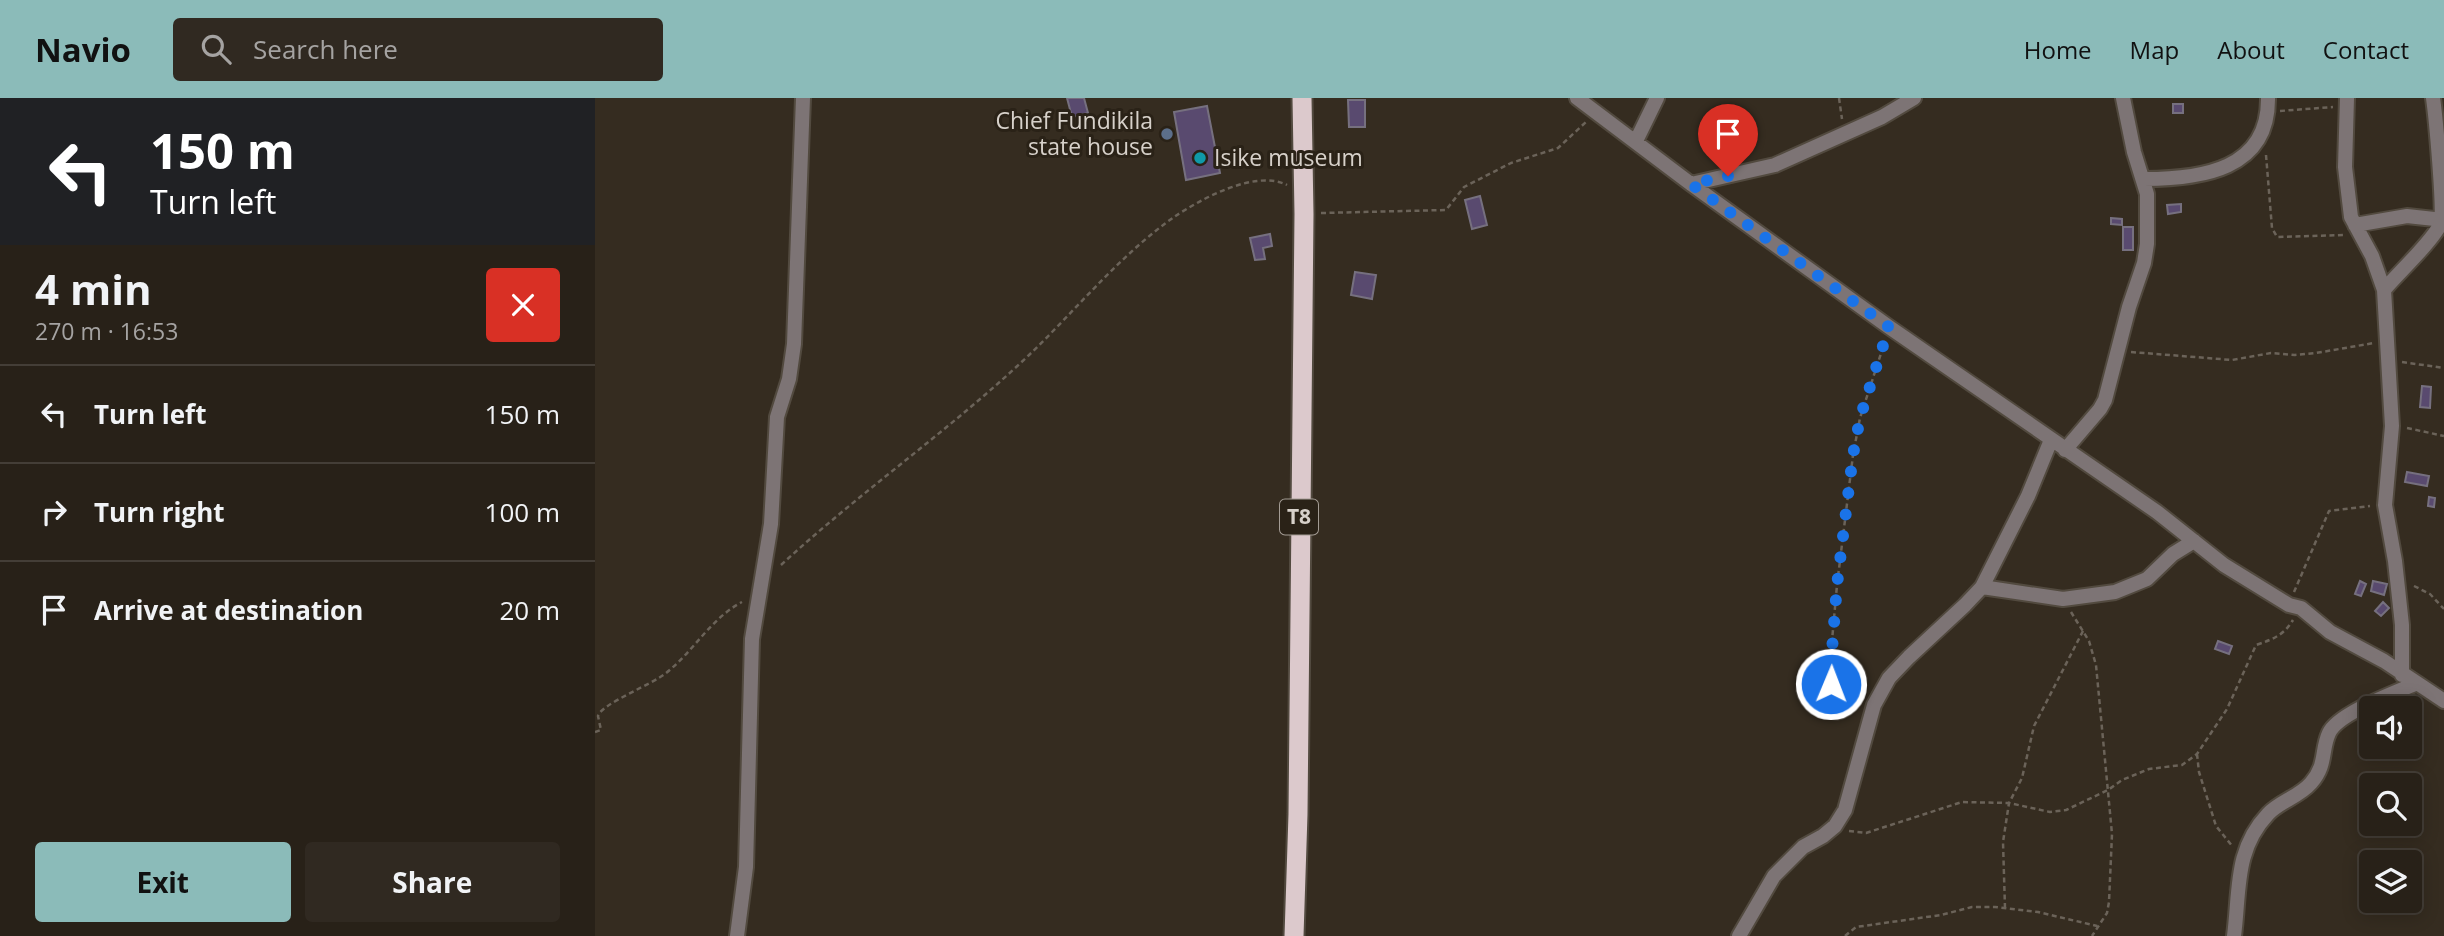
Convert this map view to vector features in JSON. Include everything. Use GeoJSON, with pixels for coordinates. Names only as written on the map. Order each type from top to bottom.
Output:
{"type":"FeatureCollection","features":[{"type":"Feature","properties":{"kind":"highway","name":"T8"},"geometry":{"type":"LineString","coordinates":[[1292,932],[1298,814],[1303,98]]}},
{"type":"Feature","properties":{"kind":"street"},"geometry":{"type":"LineString","coordinates":[[737,936],[746,867],[751,650],[771,524],[777,417],[789,379],[795,344],[803,98]]}},
{"type":"Feature","properties":{"kind":"street"},"geometry":{"type":"LineString","coordinates":[[1577,98],[1889,327],[2157,512],[2224,565],[2295,607],[2330,632],[2384,661],[2444,701]]}},
{"type":"Feature","properties":{"kind":"street"},"geometry":{"type":"LineString","coordinates":[[1636,141],[1657,98]]}},
{"type":"Feature","properties":{"kind":"street"},"geometry":{"type":"LineString","coordinates":[[1691,184],[1775,165],[1882,117],[1914,98]]}},
{"type":"Feature","properties":{"kind":"street"},"geometry":{"type":"LineString","coordinates":[[2065,450],[2105,400],[2147,244],[2148,205],[2144,179],[2136,157],[2123,98]]}},
{"type":"Feature","properties":{"kind":"street"},"geometry":{"type":"LineString","coordinates":[[2144,179],[2194,176],[2232,164],[2255,146],[2264,130],[2268,98]]}},
{"type":"Feature","properties":{"kind":"street"},"geometry":{"type":"LineString","coordinates":[[2383,290],[2431,239],[2443,220],[2433,98]]}},
{"type":"Feature","properties":{"kind":"street"},"geometry":{"type":"LineString","coordinates":[[2346,103],[2346,191],[2351,217],[2377,269],[2383,290],[2388,340],[2392,425],[2385,505],[2402,625],[2402,675]]}},
{"type":"Feature","properties":{"kind":"street"},"geometry":{"type":"LineString","coordinates":[[2358,230],[2407,216],[2443,220]]}},
{"type":"Feature","properties":{"kind":"street"},"geometry":{"type":"LineString","coordinates":[[1739,936],[1773,876],[1803,847],[1835,826],[1845,810],[1874,705],[1889,678],[1982,587],[2028,496],[2051,440]]}},
{"type":"Feature","properties":{"kind":"street"},"geometry":{"type":"LineString","coordinates":[[1982,587],[2063,599],[2115,592],[2136,586],[2147,579],[2173,555],[2195,541]]}},
{"type":"Feature","properties":{"kind":"street"},"geometry":{"type":"LineString","coordinates":[[2234,936],[2242,857],[2249,840],[2269,813],[2311,783],[2322,765],[2330,732],[2335,725],[2379,699],[2417,683]]}},
{"type":"Feature","properties":{"kind":"path"},"geometry":{"type":"LineString","coordinates":[[1839,98],[1844,134]]}},
{"type":"Feature","properties":{"kind":"path"},"geometry":{"type":"LineString","coordinates":[[2268,113],[2346,103]]}},
{"type":"Feature","properties":{"kind":"path"},"geometry":{"type":"LineString","coordinates":[[595,732],[601,730],[598,716],[602,708],[635,693],[667,673],[719,618],[760,591],[809,540],[1029,355],[1125,258],[1173,218],[1220,192],[1267,180],[1284,183],[1304,205],[1445,210],[1464,187],[1511,163],[1558,148],[1595,111]]}},
{"type":"Feature","properties":{"kind":"path"},"geometry":{"type":"LineString","coordinates":[[2264,130],[2272,228],[2277,237],[2358,230]]}},
{"type":"Feature","properties":{"kind":"path"},"geometry":{"type":"LineString","coordinates":[[1872,713],[1836,691],[1831,684],[1831,663],[1837,585],[1853,455],[1860,418],[1889,327]]}},
{"type":"Feature","properties":{"kind":"path"},"geometry":{"type":"LineString","coordinates":[[2118,351],[2241,359],[2271,353],[2316,353],[2388,340]]}},
{"type":"Feature","properties":{"kind":"path"},"geometry":{"type":"LineString","coordinates":[[2389,360],[2444,368]]}},
{"type":"Feature","properties":{"kind":"path"},"geometry":{"type":"LineString","coordinates":[[2392,425],[2444,436]]}},
{"type":"Feature","properties":{"kind":"path"},"geometry":{"type":"LineString","coordinates":[[1835,826],[1858,834],[1866,833],[1962,802],[2010,803],[2050,812],[2066,810],[2149,769],[2182,765],[2197,754],[2227,709],[2256,645],[2281,635],[2295,607],[2329,511],[2385,505]]}},
{"type":"Feature","properties":{"kind":"path"},"geometry":{"type":"LineString","coordinates":[[2396,584],[2413,586],[2430,594],[2444,609]]}},
{"type":"Feature","properties":{"kind":"path"},"geometry":{"type":"LineString","coordinates":[[2063,599],[2089,641],[2097,665],[2107,760],[2112,834],[2111,885],[2107,913],[2092,936]]}},
{"type":"Feature","properties":{"kind":"path"},"geometry":{"type":"LineString","coordinates":[[2005,908],[2003,842],[2010,803],[2022,778],[2034,726],[2083,631]]}},
{"type":"Feature","properties":{"kind":"path"},"geometry":{"type":"LineString","coordinates":[[2197,754],[2199,772],[2216,826],[2242,857]]}},
{"type":"Feature","properties":{"kind":"path"},"geometry":{"type":"LineString","coordinates":[[1845,936],[1856,928],[1941,915],[1972,907],[2048,914],[2097,926]]}},
{"type":"Feature","properties":{"kind":"building"},"geometry":{"type":"Polygon","coordinates":[[[1067,98],[1084,98],[1088,113],[1072,117],[1067,98]]]}},
{"type":"Feature","properties":{"kind":"building"},"geometry":{"type":"Polygon","coordinates":[[[1348,100],[1365,100],[1365,127],[1349,127],[1348,100]]]}},
{"type":"Feature","properties":{"kind":"building"},"geometry":{"type":"Polygon","coordinates":[[[2173,104],[2183,104],[2183,113],[2173,113],[2173,104]]]}},
{"type":"Feature","properties":{"kind":"building"},"geometry":{"type":"Polygon","coordinates":[[[1207,106],[1220,173],[1186,180],[1174,112],[1207,106]]]}},
{"type":"Feature","properties":{"kind":"building"},"geometry":{"type":"Polygon","coordinates":[[[1480,196],[1487,225],[1472,229],[1465,200],[1480,196]]]}},
{"type":"Feature","properties":{"kind":"building"},"geometry":{"type":"Polygon","coordinates":[[[2181,204],[2181,212],[2168,214],[2167,205],[2181,204]]]}},
{"type":"Feature","properties":{"kind":"building"},"geometry":{"type":"Polygon","coordinates":[[[2111,218],[2122,219],[2122,225],[2111,224],[2111,218]]]}},
{"type":"Feature","properties":{"kind":"building"},"geometry":{"type":"Polygon","coordinates":[[[2123,227],[2133,227],[2133,250],[2123,250],[2123,227]]]}},
{"type":"Feature","properties":{"kind":"building"},"geometry":{"type":"Polygon","coordinates":[[[1270,234],[1272,246],[1263,248],[1265,259],[1255,260],[1250,238],[1270,234]]]}},
{"type":"Feature","properties":{"kind":"building"},"geometry":{"type":"Polygon","coordinates":[[[1355,272],[1376,275],[1372,299],[1351,295],[1355,272]]]}},
{"type":"Feature","properties":{"kind":"building"},"geometry":{"type":"Polygon","coordinates":[[[2422,386],[2431,387],[2430,408],[2420,407],[2422,386]]]}},
{"type":"Feature","properties":{"kind":"building"},"geometry":{"type":"Polygon","coordinates":[[[2407,472],[2429,476],[2427,486],[2405,482],[2407,472]]]}},
{"type":"Feature","properties":{"kind":"building"},"geometry":{"type":"Polygon","coordinates":[[[2429,497],[2435,498],[2434,507],[2428,506],[2429,497]]]}},
{"type":"Feature","properties":{"kind":"building"},"geometry":{"type":"Polygon","coordinates":[[[2360,581],[2366,584],[2361,596],[2355,594],[2360,581]]]}},
{"type":"Feature","properties":{"kind":"building"},"geometry":{"type":"Polygon","coordinates":[[[2373,581],[2387,584],[2384,595],[2371,591],[2373,581]]]}},
{"type":"Feature","properties":{"kind":"building"},"geometry":{"type":"Polygon","coordinates":[[[2383,602],[2389,608],[2381,616],[2375,611],[2383,602]]]}},
{"type":"Feature","properties":{"kind":"building"},"geometry":{"type":"Polygon","coordinates":[[[2218,641],[2232,646],[2229,654],[2215,649],[2218,641]]]}},
{"type":"Feature","properties":{"kind":"place","name":"Chief Fundikila state house"},"geometry":{"type":"Point","coordinates":[1167,134]}},
{"type":"Feature","properties":{"kind":"place","name":"Isike museum"},"geometry":{"type":"Point","coordinates":[1200,158]}},
{"type":"Feature","properties":{"kind":"route"},"geometry":{"type":"LineString","coordinates":[[1728,176],[1691,184],[1889,327],[1860,418],[1853,455],[1837,585],[1831,684]]}}]}
